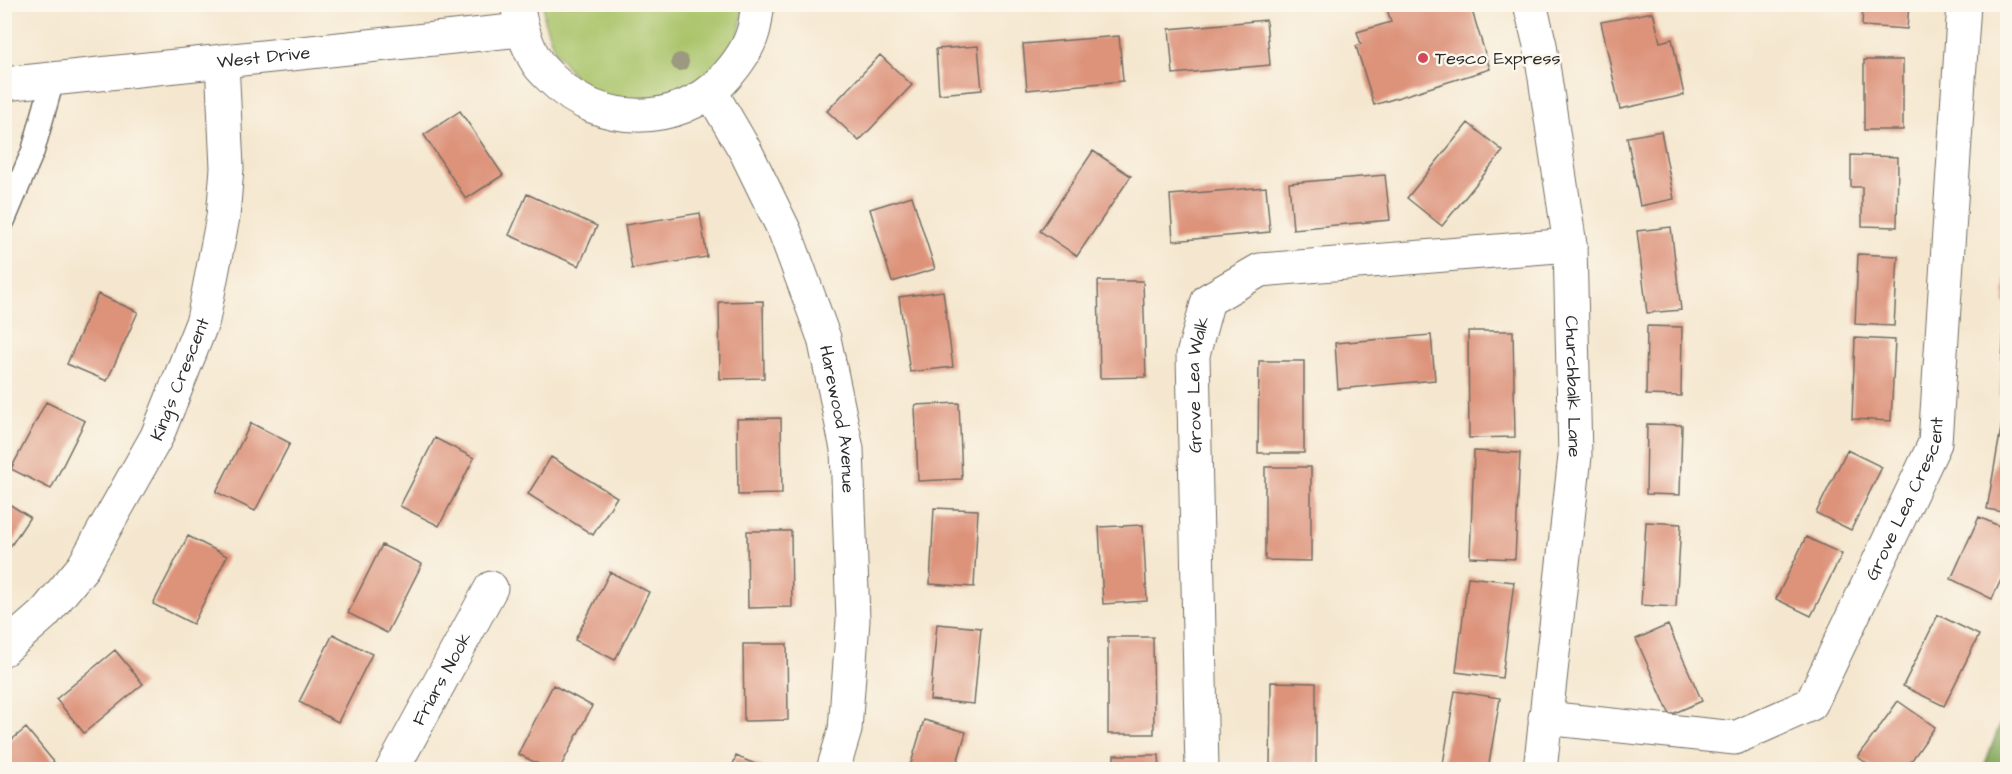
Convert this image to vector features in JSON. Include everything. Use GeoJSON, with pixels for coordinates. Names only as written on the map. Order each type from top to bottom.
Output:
{"type":"FeatureCollection","features":[{"type":"Feature","properties":{"kind":"street"},"geometry":{"type":"LineString","coordinates":[[519,17],[538,65],[565,92],[600,111],[638,116],[677,110],[711,92],[736,65],[753,33],[758,4]]}},
{"type":"Feature","properties":{"kind":"street","name":"Churchbalk Lane"},"geometry":{"type":"LineString","coordinates":[[1530,4],[1540,45],[1570,245],[1575,456],[1540,770]]}},
{"type":"Feature","properties":{"kind":"street","name":"Grove Lea Crescent"},"geometry":{"type":"LineString","coordinates":[[1545,718],[1735,738],[1810,704],[1935,443],[1964,4]]}},
{"type":"Feature","properties":{"kind":"street","name":"West Drive"},"geometry":{"type":"LineString","coordinates":[[4,84],[222,61],[519,17]]}},
{"type":"Feature","properties":{"kind":"street","name":"King's Crescent"},"geometry":{"type":"LineString","coordinates":[[4,649],[44,614],[83,567],[157,436],[203,320],[223,216],[227,168],[222,61]]}},
{"type":"Feature","properties":{"kind":"street","name":"Harewood Avenue"},"geometry":{"type":"LineString","coordinates":[[711,92],[746,152],[785,232],[824,338],[847,449],[853,621],[845,730],[833,770]]}},
{"type":"Feature","properties":{"kind":"street","name":"Grove Lea Walk"},"geometry":{"type":"LineString","coordinates":[[1202,770],[1193,355],[1208,300],[1260,270],[1570,245]]}},
{"type":"Feature","properties":{"kind":"street","name":"Friars Nook"},"geometry":{"type":"LineString","coordinates":[[392,770],[491,588]]}},
{"type":"Feature","properties":{"kind":"lane"},"geometry":{"type":"LineString","coordinates":[[4,220],[33,152],[53,79]]}},
{"type":"Feature","properties":{"kind":"green space"},"geometry":{"type":"Polygon","coordinates":[[[744,4],[738,39],[722,68],[666,102],[601,95],[575,77],[555,51],[544,20],[544,5],[744,4]]]}},
{"type":"Feature","properties":{"kind":"green space"},"geometry":{"type":"Polygon","coordinates":[[[2007,706],[2007,769],[1983,769],[2007,706]]]}},
{"type":"Feature","properties":{"kind":"building","name":"Tesco Express"},"geometry":{"type":"Polygon","coordinates":[[[1390,4],[1470,4],[1490,69],[1374,105],[1356,46],[1361,44],[1357,32],[1391,22],[1386,6],[1390,4]]]}},
{"type":"Feature","properties":{"kind":"building"},"geometry":{"type":"Polygon","coordinates":[[[1863,4],[1909,4],[1907,29],[1862,26],[1863,4]]]}},
{"type":"Feature","properties":{"kind":"building"},"geometry":{"type":"Polygon","coordinates":[[[1653,12],[1660,42],[1672,39],[1684,95],[1620,109],[1601,22],[1653,12]]]}},
{"type":"Feature","properties":{"kind":"building"},"geometry":{"type":"Polygon","coordinates":[[[1266,20],[1270,65],[1173,74],[1169,29],[1266,20]]]}},
{"type":"Feature","properties":{"kind":"building"},"geometry":{"type":"Polygon","coordinates":[[[1119,36],[1123,81],[1027,90],[1023,44],[1119,36]]]}},
{"type":"Feature","properties":{"kind":"building"},"geometry":{"type":"Polygon","coordinates":[[[978,46],[982,90],[939,94],[936,49],[978,46]]]}},
{"type":"Feature","properties":{"kind":"building"},"geometry":{"type":"Polygon","coordinates":[[[880,55],[912,85],[859,141],[827,111],[880,55]]]}},
{"type":"Feature","properties":{"kind":"building"},"geometry":{"type":"Polygon","coordinates":[[[1864,60],[1903,60],[1903,130],[1864,130],[1864,60]]]}},
{"type":"Feature","properties":{"kind":"building"},"geometry":{"type":"Polygon","coordinates":[[[460,111],[503,175],[466,199],[424,135],[460,111]]]}},
{"type":"Feature","properties":{"kind":"building"},"geometry":{"type":"Polygon","coordinates":[[[1468,123],[1503,151],[1442,226],[1407,198],[1468,123]]]}},
{"type":"Feature","properties":{"kind":"building"},"geometry":{"type":"Polygon","coordinates":[[[1661,131],[1674,199],[1640,206],[1627,137],[1661,131]]]}},
{"type":"Feature","properties":{"kind":"building"},"geometry":{"type":"Polygon","coordinates":[[[1093,151],[1131,176],[1077,256],[1040,231],[1093,151]]]}},
{"type":"Feature","properties":{"kind":"building"},"geometry":{"type":"Polygon","coordinates":[[[1851,155],[1898,157],[1897,227],[1862,226],[1862,187],[1851,187],[1851,155]]]}},
{"type":"Feature","properties":{"kind":"building"},"geometry":{"type":"Polygon","coordinates":[[[1385,175],[1390,220],[1293,229],[1289,183],[1385,175]]]}},
{"type":"Feature","properties":{"kind":"building"},"geometry":{"type":"Polygon","coordinates":[[[1266,187],[1270,232],[1173,241],[1170,195],[1266,187]]]}},
{"type":"Feature","properties":{"kind":"building"},"geometry":{"type":"Polygon","coordinates":[[[527,194],[597,226],[579,266],[509,235],[527,194]]]}},
{"type":"Feature","properties":{"kind":"building"},"geometry":{"type":"Polygon","coordinates":[[[912,196],[935,269],[892,282],[870,209],[912,196]]]}},
{"type":"Feature","properties":{"kind":"building"},"geometry":{"type":"Polygon","coordinates":[[[700,213],[707,257],[632,269],[625,225],[700,213]]]}},
{"type":"Feature","properties":{"kind":"building"},"geometry":{"type":"Polygon","coordinates":[[[1671,227],[1681,310],[1647,313],[1637,231],[1671,227]]]}},
{"type":"Feature","properties":{"kind":"building"},"geometry":{"type":"Polygon","coordinates":[[[1858,254],[1898,256],[1894,326],[1855,324],[1858,254]]]}},
{"type":"Feature","properties":{"kind":"building"},"geometry":{"type":"Polygon","coordinates":[[[2006,270],[2008,270],[2008,304],[2004,303],[2006,270]]]}},
{"type":"Feature","properties":{"kind":"building"},"geometry":{"type":"Polygon","coordinates":[[[1098,281],[1143,281],[1146,377],[1100,378],[1098,281]]]}},
{"type":"Feature","properties":{"kind":"building"},"geometry":{"type":"Polygon","coordinates":[[[943,291],[953,367],[910,372],[899,297],[943,291]]]}},
{"type":"Feature","properties":{"kind":"building"},"geometry":{"type":"Polygon","coordinates":[[[98,294],[138,312],[107,381],[67,364],[98,294]]]}},
{"type":"Feature","properties":{"kind":"building"},"geometry":{"type":"Polygon","coordinates":[[[763,301],[764,378],[720,379],[719,302],[763,301]]]}},
{"type":"Feature","properties":{"kind":"building"},"geometry":{"type":"Polygon","coordinates":[[[1647,326],[1682,327],[1681,396],[1646,395],[1647,326]]]}},
{"type":"Feature","properties":{"kind":"building"},"geometry":{"type":"Polygon","coordinates":[[[2004,327],[2008,327],[2008,396],[2000,396],[2004,327]]]}},
{"type":"Feature","properties":{"kind":"building"},"geometry":{"type":"Polygon","coordinates":[[[1468,331],[1513,331],[1515,437],[1469,438],[1468,331]]]}},
{"type":"Feature","properties":{"kind":"building"},"geometry":{"type":"Polygon","coordinates":[[[1431,335],[1435,380],[1338,389],[1335,343],[1431,335]]]}},
{"type":"Feature","properties":{"kind":"building"},"geometry":{"type":"Polygon","coordinates":[[[1855,338],[1895,340],[1891,421],[1852,419],[1855,338]]]}},
{"type":"Feature","properties":{"kind":"building"},"geometry":{"type":"Polygon","coordinates":[[[1259,361],[1304,361],[1304,453],[1258,453],[1259,361]]]}},
{"type":"Feature","properties":{"kind":"building"},"geometry":{"type":"Polygon","coordinates":[[[46,402],[85,421],[51,489],[11,469],[46,402]]]}},
{"type":"Feature","properties":{"kind":"building"},"geometry":{"type":"Polygon","coordinates":[[[959,403],[962,479],[918,481],[915,405],[959,403]]]}},
{"type":"Feature","properties":{"kind":"building"},"geometry":{"type":"Polygon","coordinates":[[[2004,411],[2008,412],[2008,513],[1987,509],[2004,411]]]}},
{"type":"Feature","properties":{"kind":"building"},"geometry":{"type":"Polygon","coordinates":[[[781,418],[782,494],[738,495],[737,419],[781,418]]]}},
{"type":"Feature","properties":{"kind":"building"},"geometry":{"type":"Polygon","coordinates":[[[251,423],[290,443],[255,511],[216,492],[251,423]]]}},
{"type":"Feature","properties":{"kind":"building"},"geometry":{"type":"Polygon","coordinates":[[[1647,424],[1682,425],[1680,495],[1646,494],[1647,424]]]}},
{"type":"Feature","properties":{"kind":"building"},"geometry":{"type":"Polygon","coordinates":[[[435,438],[474,458],[439,526],[400,506],[435,438]]]}},
{"type":"Feature","properties":{"kind":"building"},"geometry":{"type":"Polygon","coordinates":[[[1847,450],[1882,467],[1851,530],[1816,513],[1847,450]]]}},
{"type":"Feature","properties":{"kind":"building"},"geometry":{"type":"Polygon","coordinates":[[[1474,451],[1520,453],[1515,559],[1470,557],[1474,451]]]}},
{"type":"Feature","properties":{"kind":"building"},"geometry":{"type":"Polygon","coordinates":[[[551,457],[617,497],[593,535],[528,494],[551,457]]]}},
{"type":"Feature","properties":{"kind":"building"},"geometry":{"type":"Polygon","coordinates":[[[1265,467],[1311,467],[1311,561],[1265,560],[1265,467]]]}},
{"type":"Feature","properties":{"kind":"building"},"geometry":{"type":"Polygon","coordinates":[[[4,501],[30,517],[4,556],[4,501]]]}},
{"type":"Feature","properties":{"kind":"building"},"geometry":{"type":"Polygon","coordinates":[[[934,508],[978,510],[974,587],[930,584],[934,508]]]}},
{"type":"Feature","properties":{"kind":"building"},"geometry":{"type":"Polygon","coordinates":[[[1979,517],[2008,530],[2008,565],[1992,599],[1951,579],[1979,517]]]}},
{"type":"Feature","properties":{"kind":"building"},"geometry":{"type":"Polygon","coordinates":[[[1646,522],[1681,524],[1676,607],[1641,605],[1646,522]]]}},
{"type":"Feature","properties":{"kind":"building"},"geometry":{"type":"Polygon","coordinates":[[[1143,525],[1147,601],[1103,604],[1099,527],[1143,525]]]}},
{"type":"Feature","properties":{"kind":"building"},"geometry":{"type":"Polygon","coordinates":[[[747,531],[791,531],[792,607],[748,608],[747,531]]]}},
{"type":"Feature","properties":{"kind":"building"},"geometry":{"type":"Polygon","coordinates":[[[188,536],[227,556],[193,624],[153,604],[188,536]]]}},
{"type":"Feature","properties":{"kind":"building"},"geometry":{"type":"Polygon","coordinates":[[[1806,537],[1842,554],[1811,616],[1776,599],[1806,537]]]}},
{"type":"Feature","properties":{"kind":"building"},"geometry":{"type":"Polygon","coordinates":[[[382,545],[422,564],[387,633],[348,613],[382,545]]]}},
{"type":"Feature","properties":{"kind":"building"},"geometry":{"type":"Polygon","coordinates":[[[610,572],[649,592],[615,660],[575,640],[610,572]]]}},
{"type":"Feature","properties":{"kind":"building"},"geometry":{"type":"Polygon","coordinates":[[[1468,577],[1514,582],[1502,678],[1456,672],[1468,577]]]}},
{"type":"Feature","properties":{"kind":"building"},"geometry":{"type":"Polygon","coordinates":[[[1938,615],[1979,635],[1944,706],[1903,686],[1938,615]]]}},
{"type":"Feature","properties":{"kind":"building"},"geometry":{"type":"Polygon","coordinates":[[[937,624],[981,628],[974,704],[930,700],[937,624]]]}},
{"type":"Feature","properties":{"kind":"building"},"geometry":{"type":"Polygon","coordinates":[[[1668,625],[1702,701],[1670,715],[1636,639],[1668,625]]]}},
{"type":"Feature","properties":{"kind":"building"},"geometry":{"type":"Polygon","coordinates":[[[333,634],[372,654],[338,722],[299,702],[333,634]]]}},
{"type":"Feature","properties":{"kind":"building"},"geometry":{"type":"Polygon","coordinates":[[[1108,637],[1153,637],[1154,734],[1108,734],[1108,637]]]}},
{"type":"Feature","properties":{"kind":"building"},"geometry":{"type":"Polygon","coordinates":[[[743,644],[787,644],[788,720],[744,721],[743,644]]]}},
{"type":"Feature","properties":{"kind":"building"},"geometry":{"type":"Polygon","coordinates":[[[115,650],[143,684],[84,733],[56,699],[115,650]]]}},
{"type":"Feature","properties":{"kind":"building"},"geometry":{"type":"Polygon","coordinates":[[[1271,682],[1316,683],[1316,770],[1270,770],[1271,682]]]}},
{"type":"Feature","properties":{"kind":"building"},"geometry":{"type":"Polygon","coordinates":[[[553,685],[592,706],[559,770],[550,770],[518,754],[553,685]]]}},
{"type":"Feature","properties":{"kind":"building"},"geometry":{"type":"Polygon","coordinates":[[[1455,691],[1500,698],[1488,770],[1442,770],[1455,691]]]}},
{"type":"Feature","properties":{"kind":"building"},"geometry":{"type":"Polygon","coordinates":[[[1898,701],[1935,727],[1905,770],[1876,770],[1858,757],[1898,701]]]}},
{"type":"Feature","properties":{"kind":"building"},"geometry":{"type":"Polygon","coordinates":[[[924,720],[966,732],[955,770],[909,770],[924,720]]]}},
{"type":"Feature","properties":{"kind":"building"},"geometry":{"type":"Polygon","coordinates":[[[26,728],[54,762],[45,770],[4,770],[4,746],[26,728]]]}},
{"type":"Feature","properties":{"kind":"building"},"geometry":{"type":"Polygon","coordinates":[[[1114,755],[1159,755],[1160,770],[1114,770],[1114,755]]]}},
{"type":"Feature","properties":{"kind":"building"},"geometry":{"type":"Polygon","coordinates":[[[736,756],[767,769],[767,770],[731,770],[736,756]]]}},
{"type":"Feature","properties":{"kind":"place","name":"Tesco Express"},"geometry":{"type":"Point","coordinates":[1423,58]}}]}
